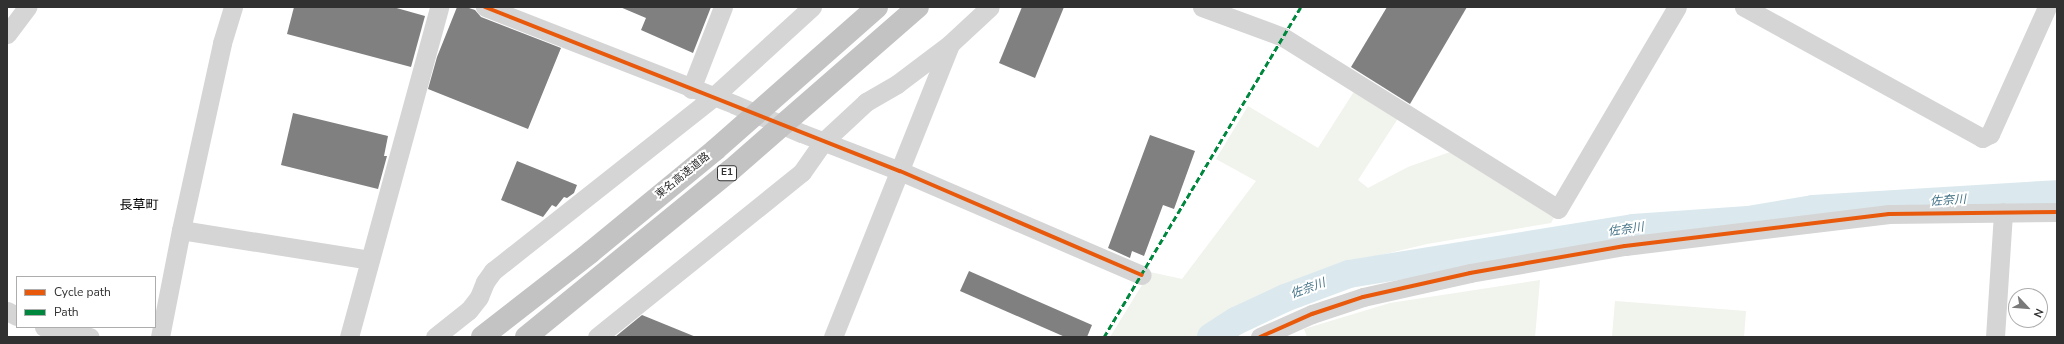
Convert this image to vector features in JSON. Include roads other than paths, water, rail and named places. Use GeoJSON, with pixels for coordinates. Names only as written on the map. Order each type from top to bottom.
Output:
{"type":"FeatureCollection","features":[{"type":"Feature","properties":{"kind":"highway","name":"東名高速道路"},"geometry":{"type":"LineString","coordinates":[[482,337],[715,150],[877,7]]}},
{"type":"Feature","properties":{"kind":"highway","name":"E1"},"geometry":{"type":"LineString","coordinates":[[529,335],[731,170],[918,7]]}},
{"type":"Feature","properties":{"kind":"street"},"geometry":{"type":"LineString","coordinates":[[7,34],[26,7]]}},
{"type":"Feature","properties":{"kind":"street"},"geometry":{"type":"LineString","coordinates":[[160,337],[181,230],[222,43],[233,7]]}},
{"type":"Feature","properties":{"kind":"street"},"geometry":{"type":"LineString","coordinates":[[348,337],[439,7]]}},
{"type":"Feature","properties":{"kind":"street"},"geometry":{"type":"LineString","coordinates":[[485,7],[690,89],[734,104]]}},
{"type":"Feature","properties":{"kind":"street"},"geometry":{"type":"LineString","coordinates":[[690,89],[723,7]]}},
{"type":"Feature","properties":{"kind":"street"},"geometry":{"type":"LineString","coordinates":[[435,337],[469,310],[480,297],[485,282],[493,271],[714,98],[812,7]]}},
{"type":"Feature","properties":{"kind":"street"},"geometry":{"type":"LineString","coordinates":[[597,337],[802,172],[823,142],[866,102],[897,84],[950,44],[990,7]]}},
{"type":"Feature","properties":{"kind":"street"},"geometry":{"type":"LineString","coordinates":[[1202,7],[1283,37],[1558,209],[1677,7]]}},
{"type":"Feature","properties":{"kind":"street"},"geometry":{"type":"LineString","coordinates":[[1744,7],[1982,138],[1990,134],[2047,7]]}},
{"type":"Feature","properties":{"kind":"street"},"geometry":{"type":"LineString","coordinates":[[833,337],[950,44]]}},
{"type":"Feature","properties":{"kind":"street"},"geometry":{"type":"LineString","coordinates":[[804,134],[900,171],[1142,275]]}},
{"type":"Feature","properties":{"kind":"street"},"geometry":{"type":"LineString","coordinates":[[1994,337],[2003,212]]}},
{"type":"Feature","properties":{"kind":"street"},"geometry":{"type":"LineString","coordinates":[[1260,337],[1312,314],[1363,297],[1470,273],[1625,246],[1889,214],[2057,212]]}},
{"type":"Feature","properties":{"kind":"street"},"geometry":{"type":"LineString","coordinates":[[181,230],[370,260]]}},
{"type":"Feature","properties":{"kind":"street"},"geometry":{"type":"LineString","coordinates":[[46,328],[57,333],[90,337]]}},
{"type":"Feature","properties":{"kind":"waterway","name":"佐奈川"},"geometry":{"type":"LineString","coordinates":[[1211,337],[1236,321],[1285,298],[1349,274],[1633,228],[1748,220],[1813,209],[2057,194]]}},
{"type":"Feature","properties":{"kind":"tunnel"},"geometry":{"type":"LineString","coordinates":[[734,104],[804,134]]}},
{"type":"Feature","properties":{"kind":"district","name":"長草町"},"geometry":{"type":"Point","coordinates":[139,205]}}]}
